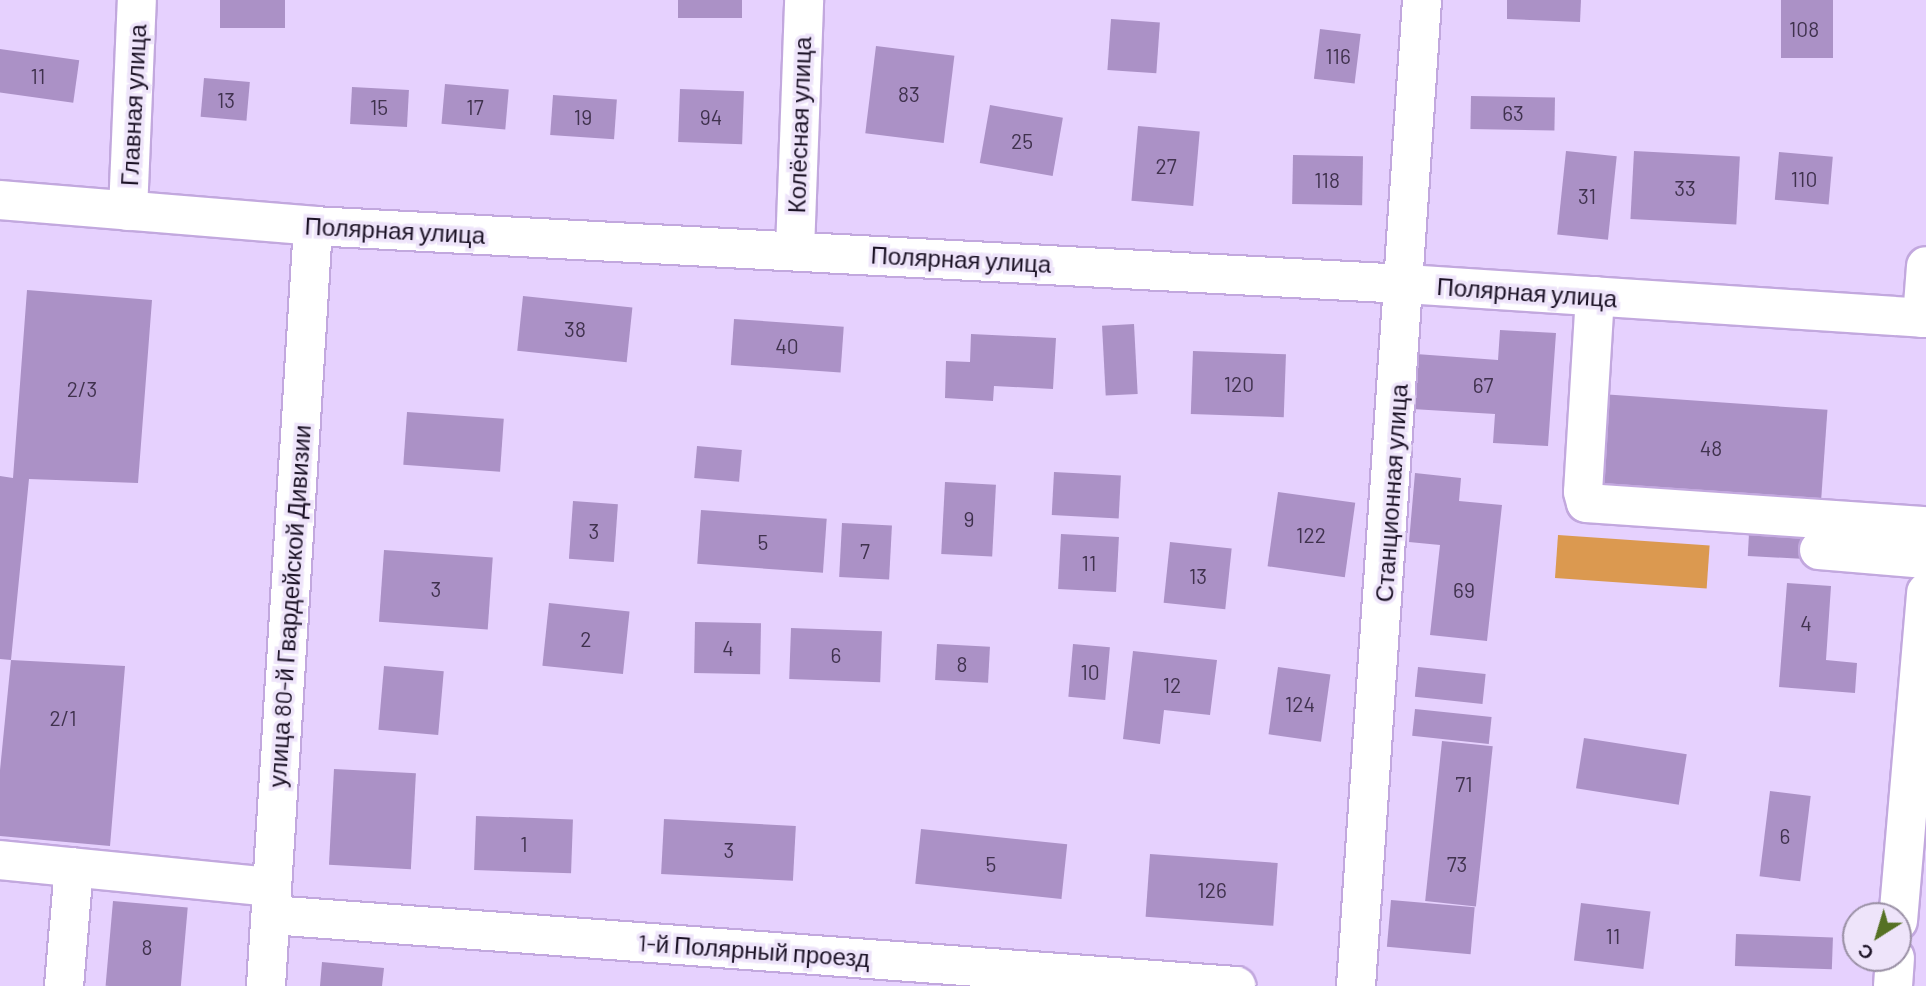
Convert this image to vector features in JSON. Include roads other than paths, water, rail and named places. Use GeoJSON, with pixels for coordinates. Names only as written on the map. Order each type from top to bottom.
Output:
{"type":"FeatureCollection","features":[{"type":"Feature","properties":{"kind":"street","name":"Главная улица"},"geometry":{"type":"LineString","coordinates":[[128,211],[137,0]]}},
{"type":"Feature","properties":{"kind":"street","name":"Колёсная улица"},"geometry":{"type":"LineString","coordinates":[[795,250],[804,0]]}},
{"type":"Feature","properties":{"kind":"street","name":"Станционная улица"},"geometry":{"type":"LineString","coordinates":[[1356,986],[1406,284],[1422,0]]}},
{"type":"Feature","properties":{"kind":"street","name":"Полярная улица"},"geometry":{"type":"LineString","coordinates":[[0,200],[313,226],[1406,284],[1925,321]]}},
{"type":"Feature","properties":{"kind":"street","name":"улица 80-й Гвардейской Дивизии"},"geometry":{"type":"LineString","coordinates":[[266,986],[313,226]]}},
{"type":"Feature","properties":{"kind":"street"},"geometry":{"type":"LineString","coordinates":[[1925,321],[1926,266]]}},
{"type":"Feature","properties":{"kind":"street"},"geometry":{"type":"LineString","coordinates":[[1595,296],[1583,492],[1587,503],[1926,526]]}},
{"type":"Feature","properties":{"kind":"street"},"geometry":{"type":"LineString","coordinates":[[1819,550],[1926,559]]}},
{"type":"Feature","properties":{"kind":"street"},"geometry":{"type":"LineString","coordinates":[[1900,902],[1918,757],[1926,592]]}},
{"type":"Feature","properties":{"kind":"street","name":"1-й Полярный проезд"},"geometry":{"type":"LineString","coordinates":[[0,860],[74,867],[271,901],[1236,986]]}},
{"type":"Feature","properties":{"kind":"street"},"geometry":{"type":"LineString","coordinates":[[64,986],[74,867]]}}]}
